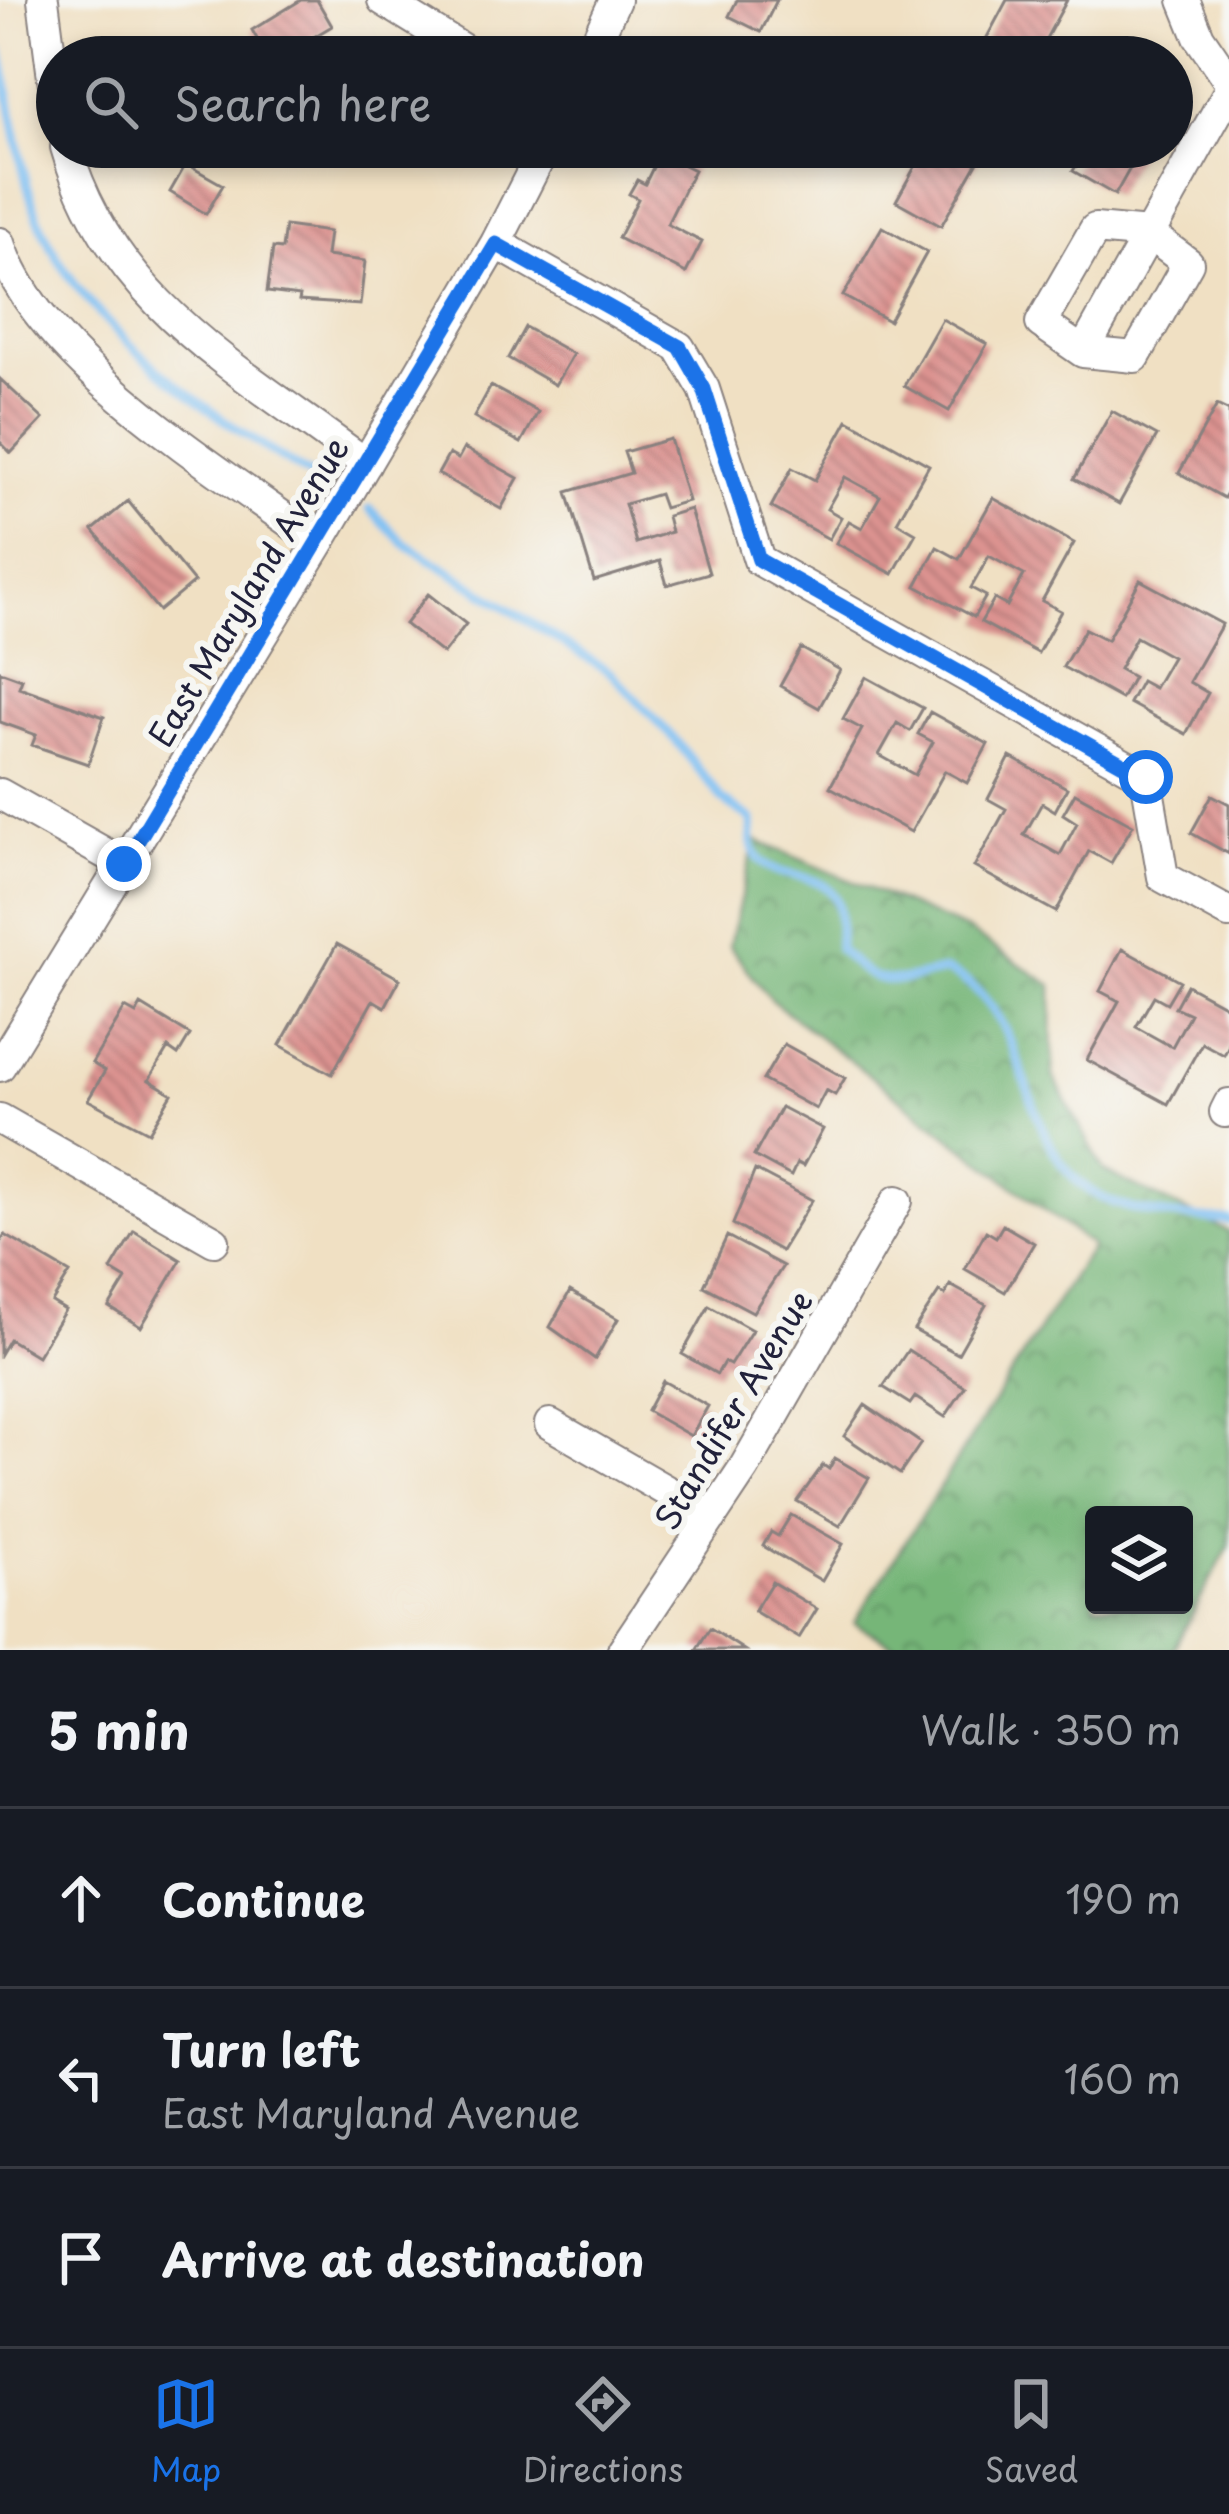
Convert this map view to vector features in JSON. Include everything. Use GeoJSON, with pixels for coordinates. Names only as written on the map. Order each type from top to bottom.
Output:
{"type":"FeatureCollection","features":[{"type":"Feature","properties":{"kind":"street"},"geometry":{"type":"LineString","coordinates":[[43,0],[48,36]]}},
{"type":"Feature","properties":{"kind":"street"},"geometry":{"type":"LineString","coordinates":[[383,0],[441,36]]}},
{"type":"Feature","properties":{"kind":"street"},"geometry":{"type":"LineString","coordinates":[[599,36],[615,0]]}},
{"type":"Feature","properties":{"kind":"street"},"geometry":{"type":"LineString","coordinates":[[1184,0],[1199,37],[1229,81]]}},
{"type":"Feature","properties":{"kind":"street"},"geometry":{"type":"LineString","coordinates":[[1193,155],[1229,91]]}},
{"type":"Feature","properties":{"kind":"street"},"geometry":{"type":"LineString","coordinates":[[74,168],[99,233],[134,280],[173,319],[366,464]]}},
{"type":"Feature","properties":{"kind":"street","name":"East Maryland Avenue"},"geometry":{"type":"LineString","coordinates":[[0,1066],[319,543],[496,244],[534,168]]}},
{"type":"Feature","properties":{"kind":"street"},"geometry":{"type":"LineString","coordinates":[[1083,352],[1186,168]]}},
{"type":"Feature","properties":{"kind":"street"},"geometry":{"type":"LineString","coordinates":[[1095,229],[1149,234],[1188,263],[1135,357],[1083,352],[1041,323],[1095,229]]}},
{"type":"Feature","properties":{"kind":"street"},"geometry":{"type":"LineString","coordinates":[[0,243],[22,290],[76,357],[319,543]]}},
{"type":"Feature","properties":{"kind":"street"},"geometry":{"type":"LineString","coordinates":[[496,244],[680,347],[704,389],[759,560],[1146,777],[1163,878],[1229,913]]}},
{"type":"Feature","properties":{"kind":"street"},"geometry":{"type":"LineString","coordinates":[[0,794],[124,864]]}},
{"type":"Feature","properties":{"kind":"street"},"geometry":{"type":"LineString","coordinates":[[0,1119],[214,1241]]}},
{"type":"Feature","properties":{"kind":"street","name":"Standifer Avenue"},"geometry":{"type":"LineString","coordinates":[[622,1650],[712,1517],[897,1201]]}},
{"type":"Feature","properties":{"kind":"street"},"geometry":{"type":"LineString","coordinates":[[550,1424],[712,1517]]}},
{"type":"Feature","properties":{"kind":"green space"},"geometry":{"type":"Polygon","coordinates":[[[755,840],[967,930],[1052,985],[1053,1076],[1104,1171],[1229,1232],[1229,1546],[1193,1613],[1193,1506],[1085,1506],[1085,1614],[1192,1614],[1173,1650],[902,1650],[854,1623],[1092,1246],[771,1000],[729,946],[755,840]]]}},
{"type":"Feature","properties":{"kind":"building"},"geometry":{"type":"Polygon","coordinates":[[[301,0],[317,0],[332,26],[315,36],[255,36],[252,30],[301,0]]]}},
{"type":"Feature","properties":{"kind":"building"},"geometry":{"type":"Polygon","coordinates":[[[737,0],[777,0],[761,32],[729,16],[737,0]]]}},
{"type":"Feature","properties":{"kind":"building"},"geometry":{"type":"Polygon","coordinates":[[[1007,0],[1067,0],[1047,36],[988,36],[1007,0]]]}},
{"type":"Feature","properties":{"kind":"building"},"geometry":{"type":"Polygon","coordinates":[[[184,168],[193,168],[223,185],[206,214],[170,192],[184,168]]]}},
{"type":"Feature","properties":{"kind":"building"},"geometry":{"type":"Polygon","coordinates":[[[653,168],[694,170],[667,224],[702,242],[686,273],[618,238],[638,199],[629,194],[637,180],[645,184],[653,168]]]}},
{"type":"Feature","properties":{"kind":"building"},"geometry":{"type":"Polygon","coordinates":[[[914,168],[974,168],[941,226],[896,201],[914,168]]]}},
{"type":"Feature","properties":{"kind":"building"},"geometry":{"type":"Polygon","coordinates":[[[1075,168],[1130,168],[1115,195],[1075,168]]]}},
{"type":"Feature","properties":{"kind":"building"},"geometry":{"type":"Polygon","coordinates":[[[285,226],[329,232],[326,256],[365,261],[360,305],[299,301],[300,296],[267,292],[273,248],[282,249],[285,226]]]}},
{"type":"Feature","properties":{"kind":"building"},"geometry":{"type":"Polygon","coordinates":[[[882,227],[927,252],[889,321],[843,296],[882,227]]]}},
{"type":"Feature","properties":{"kind":"building"},"geometry":{"type":"Polygon","coordinates":[[[942,319],[987,344],[949,411],[904,386],[942,319]]]}},
{"type":"Feature","properties":{"kind":"building"},"geometry":{"type":"Polygon","coordinates":[[[525,327],[573,354],[555,385],[508,358],[525,327]]]}},
{"type":"Feature","properties":{"kind":"building"},"geometry":{"type":"Polygon","coordinates":[[[0,379],[43,419],[11,453],[0,442],[0,379]]]}},
{"type":"Feature","properties":{"kind":"building"},"geometry":{"type":"Polygon","coordinates":[[[491,386],[538,412],[521,443],[474,417],[491,386]]]}},
{"type":"Feature","properties":{"kind":"building"},"geometry":{"type":"Polygon","coordinates":[[[1217,405],[1229,411],[1229,489],[1224,498],[1179,473],[1217,405]]]}},
{"type":"Feature","properties":{"kind":"building"},"geometry":{"type":"Polygon","coordinates":[[[1112,411],[1157,436],[1119,504],[1074,479],[1112,411]]]}},
{"type":"Feature","properties":{"kind":"building"},"geometry":{"type":"Polygon","coordinates":[[[848,420],[929,465],[897,522],[916,533],[893,574],[836,543],[849,521],[862,528],[880,496],[845,477],[827,509],[841,517],[829,539],[771,507],[792,468],[815,480],[848,420]]]}},
{"type":"Feature","properties":{"kind":"building"},"geometry":{"type":"Polygon","coordinates":[[[670,439],[688,501],[664,508],[659,494],[625,504],[636,543],[671,532],[667,516],[690,509],[709,573],[667,585],[660,561],[594,581],[567,492],[631,473],[624,452],[670,439]]]}},
{"type":"Feature","properties":{"kind":"building"},"geometry":{"type":"Polygon","coordinates":[[[464,448],[518,478],[501,509],[438,474],[449,454],[458,459],[464,448]]]}},
{"type":"Feature","properties":{"kind":"building"},"geometry":{"type":"Polygon","coordinates":[[[993,498],[1074,543],[1042,601],[1061,611],[1038,653],[981,622],[994,599],[1007,606],[1024,575],[989,556],[971,588],[986,596],[974,617],[916,586],[937,547],[959,559],[993,498]]]}},
{"type":"Feature","properties":{"kind":"building"},"geometry":{"type":"Polygon","coordinates":[[[128,501],[194,582],[159,611],[93,530],[128,501]]]}},
{"type":"Feature","properties":{"kind":"building"},"geometry":{"type":"Polygon","coordinates":[[[1140,580],[1222,624],[1189,682],[1208,693],[1186,734],[1129,703],[1141,681],[1154,688],[1172,657],[1136,637],[1119,669],[1133,677],[1121,699],[1063,667],[1085,629],[1107,640],[1140,580]]]}},
{"type":"Feature","properties":{"kind":"building"},"geometry":{"type":"Polygon","coordinates":[[[428,594],[466,624],[443,654],[405,624],[428,594]]]}},
{"type":"Feature","properties":{"kind":"building"},"geometry":{"type":"Polygon","coordinates":[[[801,648],[840,670],[819,708],[780,686],[801,648]]]}},
{"type":"Feature","properties":{"kind":"building"},"geometry":{"type":"Polygon","coordinates":[[[0,671],[22,679],[19,687],[104,717],[88,764],[32,745],[36,735],[0,722],[0,671]]]}},
{"type":"Feature","properties":{"kind":"building"},"geometry":{"type":"Polygon","coordinates":[[[866,677],[923,708],[910,731],[897,723],[879,755],[915,775],[933,742],[918,734],[930,712],[988,744],[967,783],[945,771],[911,832],[830,787],[862,729],[843,719],[866,677]]]}},
{"type":"Feature","properties":{"kind":"building"},"geometry":{"type":"Polygon","coordinates":[[[1010,757],[1067,788],[1055,811],[1042,803],[1024,835],[1060,855],[1077,823],[1063,814],[1075,793],[1133,825],[1111,863],[1089,851],[1056,912],[974,867],[1006,809],[988,799],[1010,757]]]}},
{"type":"Feature","properties":{"kind":"building"},"geometry":{"type":"Polygon","coordinates":[[[1212,795],[1229,804],[1229,854],[1191,833],[1212,795]]]}},
{"type":"Feature","properties":{"kind":"building"},"geometry":{"type":"Polygon","coordinates":[[[337,944],[400,979],[385,1007],[373,1000],[332,1074],[280,1045],[337,944]]]}},
{"type":"Feature","properties":{"kind":"building"},"geometry":{"type":"Polygon","coordinates":[[[1122,949],[1180,981],[1167,1003],[1154,996],[1136,1027],[1172,1047],[1190,1014],[1175,1007],[1187,985],[1229,1008],[1229,1045],[1224,1055],[1202,1043],[1168,1104],[1087,1060],[1119,1001],[1100,991],[1122,949]]]}},
{"type":"Feature","properties":{"kind":"building"},"geometry":{"type":"Polygon","coordinates":[[[141,1005],[190,1035],[178,1055],[168,1048],[149,1080],[172,1094],[149,1132],[88,1100],[105,1071],[92,1063],[125,1008],[136,1014],[141,1005]]]}},
{"type":"Feature","properties":{"kind":"building"},"geometry":{"type":"Polygon","coordinates":[[[784,1044],[845,1078],[835,1095],[826,1090],[816,1109],[763,1080],[784,1044]]]}},
{"type":"Feature","properties":{"kind":"building"},"geometry":{"type":"Polygon","coordinates":[[[781,1107],[823,1129],[803,1166],[797,1163],[791,1176],[754,1156],[781,1107]]]}},
{"type":"Feature","properties":{"kind":"building"},"geometry":{"type":"Polygon","coordinates":[[[755,1170],[812,1200],[781,1251],[733,1224],[755,1170]]]}},
{"type":"Feature","properties":{"kind":"building"},"geometry":{"type":"Polygon","coordinates":[[[1003,1225],[1034,1243],[1005,1292],[965,1269],[986,1231],[996,1237],[1003,1225]]]}},
{"type":"Feature","properties":{"kind":"building"},"geometry":{"type":"Polygon","coordinates":[[[134,1231],[181,1260],[141,1327],[109,1307],[126,1279],[111,1270],[134,1231]]]}},
{"type":"Feature","properties":{"kind":"building"},"geometry":{"type":"Polygon","coordinates":[[[5,1235],[70,1273],[52,1302],[65,1310],[37,1356],[9,1339],[0,1354],[0,1243],[5,1235]]]}},
{"type":"Feature","properties":{"kind":"building"},"geometry":{"type":"Polygon","coordinates":[[[727,1236],[783,1266],[753,1312],[704,1286],[727,1236]]]}},
{"type":"Feature","properties":{"kind":"building"},"geometry":{"type":"Polygon","coordinates":[[[950,1285],[986,1305],[958,1354],[914,1330],[939,1292],[945,1295],[950,1285]]]}},
{"type":"Feature","properties":{"kind":"building"},"geometry":{"type":"Polygon","coordinates":[[[570,1291],[618,1319],[595,1359],[550,1327],[570,1291]]]}},
{"type":"Feature","properties":{"kind":"building"},"geometry":{"type":"Polygon","coordinates":[[[709,1306],[752,1330],[730,1365],[724,1362],[717,1374],[682,1354],[709,1306]]]}},
{"type":"Feature","properties":{"kind":"building"},"geometry":{"type":"Polygon","coordinates":[[[908,1350],[965,1387],[945,1417],[915,1397],[910,1404],[883,1387],[908,1350]]]}},
{"type":"Feature","properties":{"kind":"building"},"geometry":{"type":"Polygon","coordinates":[[[663,1381],[708,1406],[691,1436],[647,1411],[663,1381]]]}},
{"type":"Feature","properties":{"kind":"building"},"geometry":{"type":"Polygon","coordinates":[[[865,1405],[921,1443],[900,1474],[844,1436],[865,1405]]]}},
{"type":"Feature","properties":{"kind":"building"},"geometry":{"type":"Polygon","coordinates":[[[835,1458],[869,1478],[840,1526],[797,1501],[823,1465],[829,1469],[835,1458]]]}},
{"type":"Feature","properties":{"kind":"building"},"geometry":{"type":"Polygon","coordinates":[[[791,1515],[843,1544],[822,1581],[763,1546],[771,1532],[778,1536],[791,1515]]]}},
{"type":"Feature","properties":{"kind":"building"},"geometry":{"type":"Polygon","coordinates":[[[772,1582],[817,1609],[799,1638],[754,1611],[772,1582]]]}},
{"type":"Feature","properties":{"kind":"building"},"geometry":{"type":"Polygon","coordinates":[[[710,1628],[744,1650],[696,1650],[710,1628]]]}},
{"type":"Feature","properties":{"kind":"waterway"},"geometry":{"type":"LineString","coordinates":[[0,50],[28,187],[64,269],[93,306],[165,376],[247,436],[326,485]]}},
{"type":"Feature","properties":{"kind":"waterway"},"geometry":{"type":"LineString","coordinates":[[370,509],[404,543],[611,673],[677,742],[722,799],[752,820],[752,845],[760,860],[830,890],[840,919],[839,949],[853,963],[889,980],[946,971],[976,990],[997,1016],[1038,1117],[1074,1178],[1103,1198],[1133,1209],[1229,1221]]}},
{"type":"Feature","properties":{"kind":"route"},"geometry":{"type":"LineString","coordinates":[[124,864],[496,244],[680,347],[704,389],[759,560],[1146,777]]}}]}
